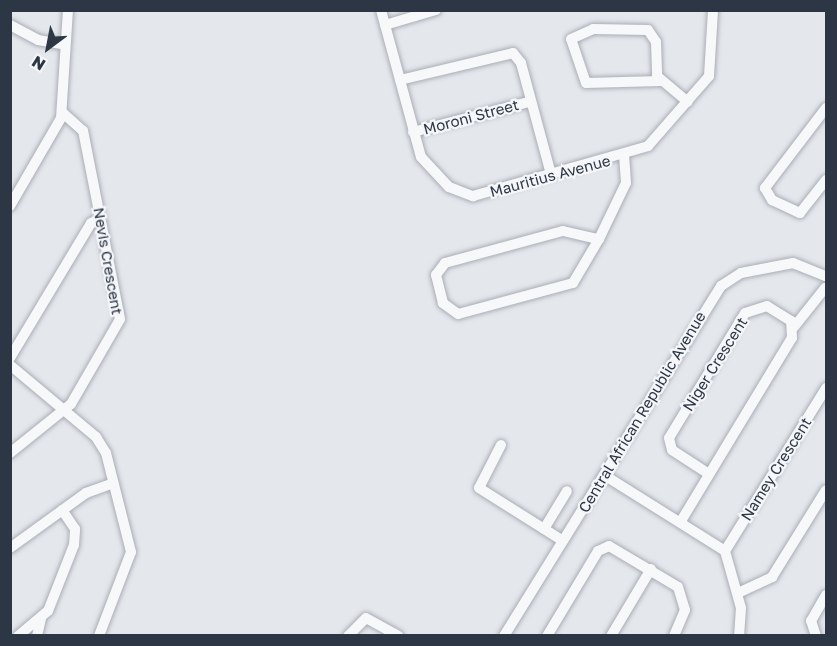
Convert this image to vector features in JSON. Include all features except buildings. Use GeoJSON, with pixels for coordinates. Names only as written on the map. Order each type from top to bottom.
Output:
{"type":"FeatureCollection","features":[{"type":"Feature","properties":{"kind":"street"},"geometry":{"type":"LineString","coordinates":[[10,206],[62,112],[68,10]]}},
{"type":"Feature","properties":{"kind":"street","name":"Mauritius Avenue"},"geometry":{"type":"LineString","coordinates":[[381,10],[413,132],[427,166],[462,194],[484,194],[551,174],[624,157],[648,146],[688,102],[712,68],[713,10]]}},
{"type":"Feature","properties":{"kind":"street"},"geometry":{"type":"LineString","coordinates":[[385,25],[436,10]]}},
{"type":"Feature","properties":{"kind":"street"},"geometry":{"type":"LineString","coordinates":[[10,25],[38,40],[65,45]]}},
{"type":"Feature","properties":{"kind":"street"},"geometry":{"type":"LineString","coordinates":[[660,81],[656,42],[648,30],[593,29],[571,39],[586,83],[660,81],[688,102]]}},
{"type":"Feature","properties":{"kind":"street"},"geometry":{"type":"LineString","coordinates":[[400,80],[507,51],[520,60],[529,102],[551,174]]}},
{"type":"Feature","properties":{"kind":"street","name":"Moroni Street"},"geometry":{"type":"LineString","coordinates":[[413,132],[529,102]]}},
{"type":"Feature","properties":{"kind":"street"},"geometry":{"type":"LineString","coordinates":[[826,108],[765,188],[772,200],[800,213],[826,180]]}},
{"type":"Feature","properties":{"kind":"street","name":"Nevis Crescent"},"geometry":{"type":"LineString","coordinates":[[13,447],[64,409],[120,319],[82,126],[62,112]]}},
{"type":"Feature","properties":{"kind":"street"},"geometry":{"type":"LineString","coordinates":[[599,239],[563,231],[445,263],[436,275],[444,305],[458,314],[573,283],[599,239],[626,183],[624,157]]}},
{"type":"Feature","properties":{"kind":"street"},"geometry":{"type":"LineString","coordinates":[[10,358],[90,223],[100,219]]}},
{"type":"Feature","properties":{"kind":"street","name":"Central African Republic Avenue"},"geometry":{"type":"LineString","coordinates":[[504,636],[725,282],[793,263],[826,276]]}},
{"type":"Feature","properties":{"kind":"street"},"geometry":{"type":"LineString","coordinates":[[681,521],[794,327],[825,288]]}},
{"type":"Feature","properties":{"kind":"street","name":"Niger Crescent"},"geometry":{"type":"LineString","coordinates":[[709,474],[672,450],[671,435],[749,310],[766,306],[794,327]]}},
{"type":"Feature","properties":{"kind":"street"},"geometry":{"type":"LineString","coordinates":[[10,366],[103,444],[130,552],[99,636]]}},
{"type":"Feature","properties":{"kind":"street","name":"Namey Crescent"},"geometry":{"type":"LineString","coordinates":[[725,551],[826,388]]}},
{"type":"Feature","properties":{"kind":"street"},"geometry":{"type":"LineString","coordinates":[[501,445],[479,488],[563,541]]}},
{"type":"Feature","properties":{"kind":"street"},"geometry":{"type":"LineString","coordinates":[[604,475],[681,521],[725,551],[738,592],[743,620],[739,636]]}},
{"type":"Feature","properties":{"kind":"street"},"geometry":{"type":"LineString","coordinates":[[10,548],[62,510],[113,483]]}},
{"type":"Feature","properties":{"kind":"street"},"geometry":{"type":"LineString","coordinates":[[738,592],[770,580],[826,490]]}},
{"type":"Feature","properties":{"kind":"street"},"geometry":{"type":"LineString","coordinates":[[544,529],[567,491]]}},
{"type":"Feature","properties":{"kind":"street"},"geometry":{"type":"LineString","coordinates":[[37,636],[41,618],[76,540],[75,529],[62,510]]}},
{"type":"Feature","properties":{"kind":"street"},"geometry":{"type":"LineString","coordinates":[[547,636],[602,548],[615,547],[675,584],[681,596],[684,615],[674,636]]}},
{"type":"Feature","properties":{"kind":"street"},"geometry":{"type":"LineString","coordinates":[[611,636],[651,569]]}},
{"type":"Feature","properties":{"kind":"street"},"geometry":{"type":"LineString","coordinates":[[816,636],[811,621],[826,595]]}},
{"type":"Feature","properties":{"kind":"street"},"geometry":{"type":"LineString","coordinates":[[18,636],[41,618]]}},
{"type":"Feature","properties":{"kind":"street"},"geometry":{"type":"LineString","coordinates":[[348,636],[366,618],[398,636]]}}]}
